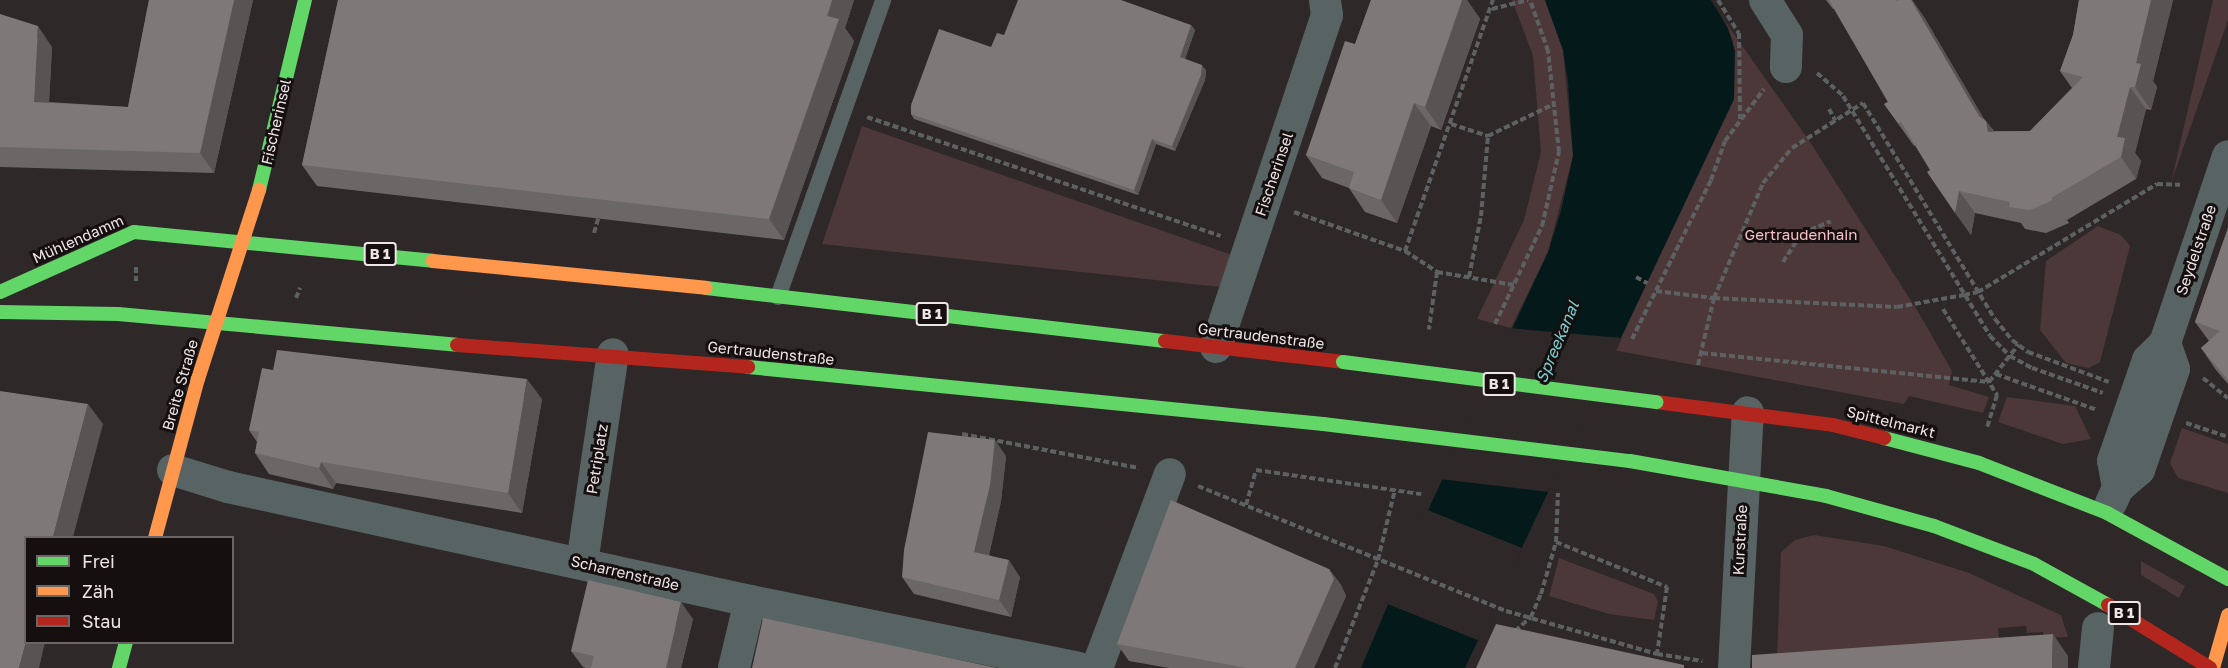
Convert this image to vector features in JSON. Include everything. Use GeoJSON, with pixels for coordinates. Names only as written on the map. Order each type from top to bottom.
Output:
{"type":"FeatureCollection","features":[{"type":"Feature","properties":{"kind":"main road","name":"Fischerinsel"},"geometry":{"type":"LineString","coordinates":[[244,243],[304,0]]}},
{"type":"Feature","properties":{"kind":"main road","name":"Mühlendamm"},"geometry":{"type":"LineString","coordinates":[[0,292],[134,231],[244,243]]}},
{"type":"Feature","properties":{"kind":"main road","name":"Gertraudenstraße"},"geometry":{"type":"LineString","coordinates":[[244,243],[415,257],[778,297],[1343,362],[1656,402]]}},
{"type":"Feature","properties":{"kind":"main road","name":"Breite Straße"},"geometry":{"type":"LineString","coordinates":[[155,536],[215,323],[244,243]]}},
{"type":"Feature","properties":{"kind":"main road","name":"B 1"},"geometry":{"type":"LineString","coordinates":[[0,312],[118,314],[215,323]]}},
{"type":"Feature","properties":{"kind":"main road","name":"Gertraudenstraße"},"geometry":{"type":"LineString","coordinates":[[215,323],[613,354],[1323,424],[1630,461],[1743,479]]}},
{"type":"Feature","properties":{"kind":"main road","name":"Spittelmarkt"},"geometry":{"type":"LineString","coordinates":[[1656,402],[1748,412],[1833,425],[1929,448],[2001,471],[2113,500]]}},
{"type":"Feature","properties":{"kind":"main road","name":"B 1"},"geometry":{"type":"LineString","coordinates":[[1743,479],[1879,508],[2034,564],[2130,616],[2213,668]]}},
{"type":"Feature","properties":{"kind":"main road","name":"B 1"},"geometry":{"type":"LineString","coordinates":[[2113,500],[2228,579]]}},
{"type":"Feature","properties":{"kind":"main road"},"geometry":{"type":"LineString","coordinates":[[2213,668],[2228,615]]}},
{"type":"Feature","properties":{"kind":"main road"},"geometry":{"type":"LineString","coordinates":[[119,668],[125,644]]}},
{"type":"Feature","properties":{"kind":"main road"},"geometry":{"type":"LineString","coordinates":[[2213,668],[2228,657]]}},
{"type":"Feature","properties":{"kind":"street","name":"Fischerinsel"},"geometry":{"type":"LineString","coordinates":[[1216,347],[1327,15],[1325,0]]}},
{"type":"Feature","properties":{"kind":"street"},"geometry":{"type":"LineString","coordinates":[[1765,0],[1787,35],[1786,67]]}},
{"type":"Feature","properties":{"kind":"street","name":"Seydelstraße"},"geometry":{"type":"LineString","coordinates":[[2113,500],[2113,461],[2148,360],[2164,343],[2228,156]]}},
{"type":"Feature","properties":{"kind":"street","name":"Petriplatz"},"geometry":{"type":"LineString","coordinates":[[582,563],[613,354]]}},
{"type":"Feature","properties":{"kind":"street","name":"Kurstraße"},"geometry":{"type":"LineString","coordinates":[[1724,666],[1748,412]]}},
{"type":"Feature","properties":{"kind":"street","name":"Scharrenstraße"},"geometry":{"type":"LineString","coordinates":[[173,470],[228,487],[750,601],[1078,668]]}},
{"type":"Feature","properties":{"kind":"street"},"geometry":{"type":"LineString","coordinates":[[1098,668],[1170,474]]}},
{"type":"Feature","properties":{"kind":"street"},"geometry":{"type":"LineString","coordinates":[[734,668],[750,601]]}},
{"type":"Feature","properties":{"kind":"street"},"geometry":{"type":"LineString","coordinates":[[2094,668],[2098,628]]}},
{"type":"Feature","properties":{"kind":"lane"},"geometry":{"type":"LineString","coordinates":[[778,297],[883,0]]}},
{"type":"Feature","properties":{"kind":"path"},"geometry":{"type":"LineString","coordinates":[[1405,251],[1492,9],[1493,0]]}},
{"type":"Feature","properties":{"kind":"path"},"geometry":{"type":"LineString","coordinates":[[1492,9],[1529,0],[1548,51],[1558,152],[1542,226],[1495,324]]}},
{"type":"Feature","properties":{"kind":"path"},"geometry":{"type":"LineString","coordinates":[[1718,0],[1739,33],[1740,120]]}},
{"type":"Feature","properties":{"kind":"path"},"geometry":{"type":"LineString","coordinates":[[1632,339],[1711,180],[1725,141],[1752,101],[1786,67]]}},
{"type":"Feature","properties":{"kind":"path"},"geometry":{"type":"LineString","coordinates":[[1843,96],[1990,336],[2010,356],[2032,368],[2109,396]]}},
{"type":"Feature","properties":{"kind":"path"},"geometry":{"type":"LineString","coordinates":[[1698,365],[1714,298],[1763,183],[1792,148],[1863,103],[1995,319],[2028,352],[2113,384]]}},
{"type":"Feature","properties":{"kind":"path"},"geometry":{"type":"LineString","coordinates":[[1451,124],[1488,136],[1554,105]]}},
{"type":"Feature","properties":{"kind":"path"},"geometry":{"type":"LineString","coordinates":[[844,109],[1250,246]]}},
{"type":"Feature","properties":{"kind":"path"},"geometry":{"type":"LineString","coordinates":[[1829,109],[1835,120]]}},
{"type":"Feature","properties":{"kind":"path"},"geometry":{"type":"LineString","coordinates":[[1469,277],[1481,216],[1488,136]]}},
{"type":"Feature","properties":{"kind":"path"},"geometry":{"type":"LineString","coordinates":[[1656,291],[1714,298],[1896,308],[1964,295],[1978,292],[2157,184],[2180,186]]}},
{"type":"Feature","properties":{"kind":"path"},"geometry":{"type":"LineString","coordinates":[[1265,202],[1405,251],[1437,272],[1514,285]]}},
{"type":"Feature","properties":{"kind":"path"},"geometry":{"type":"LineString","coordinates":[[594,233],[598,219]]}},
{"type":"Feature","properties":{"kind":"path"},"geometry":{"type":"LineString","coordinates":[[1783,262],[1802,233],[1831,221]]}},
{"type":"Feature","properties":{"kind":"path"},"geometry":{"type":"LineString","coordinates":[[136,267],[136,281]]}},
{"type":"Feature","properties":{"kind":"path"},"geometry":{"type":"LineString","coordinates":[[1429,329],[1437,272]]}},
{"type":"Feature","properties":{"kind":"path"},"geometry":{"type":"LineString","coordinates":[[1636,277],[1647,283]]}},
{"type":"Feature","properties":{"kind":"path"},"geometry":{"type":"LineString","coordinates":[[296,301],[300,288]]}},
{"type":"Feature","properties":{"kind":"path"},"geometry":{"type":"LineString","coordinates":[[1943,309],[1997,394],[1987,428]]}},
{"type":"Feature","properties":{"kind":"path"},"geometry":{"type":"LineString","coordinates":[[1989,382],[2019,344]]}},
{"type":"Feature","properties":{"kind":"path"},"geometry":{"type":"LineString","coordinates":[[1702,353],[1989,382]]}},
{"type":"Feature","properties":{"kind":"path"},"geometry":{"type":"LineString","coordinates":[[2193,372],[2228,398]]}},
{"type":"Feature","properties":{"kind":"path"},"geometry":{"type":"LineString","coordinates":[[1996,374],[2103,412]]}},
{"type":"Feature","properties":{"kind":"path"},"geometry":{"type":"LineString","coordinates":[[2184,422],[2228,437]]}},
{"type":"Feature","properties":{"kind":"path"},"geometry":{"type":"LineString","coordinates":[[962,434],[1170,474],[1506,611],[1657,654],[1724,666]]}},
{"type":"Feature","properties":{"kind":"path"},"geometry":{"type":"LineString","coordinates":[[1246,505],[1256,470],[1421,494]]}},
{"type":"Feature","properties":{"kind":"path"},"geometry":{"type":"LineString","coordinates":[[1335,668],[1377,560],[1395,489]]}},
{"type":"Feature","properties":{"kind":"path"},"geometry":{"type":"LineString","coordinates":[[1505,640],[1531,617],[1556,542],[1558,493]]}},
{"type":"Feature","properties":{"kind":"path"},"geometry":{"type":"LineString","coordinates":[[1556,542],[1667,587],[1657,654]]}},
{"type":"Feature","properties":{"kind":"green space"},"geometry":{"type":"Polygon","coordinates":[[[1512,0],[1545,0],[1563,50],[1573,156],[1548,252],[1511,328],[1477,319],[1524,220],[1541,152],[1533,56],[1512,0]]]}},
{"type":"Feature","properties":{"kind":"green space"},"geometry":{"type":"Polygon","coordinates":[[[2213,0],[2228,0],[2228,20],[2171,183],[2213,0]]]}},
{"type":"Feature","properties":{"kind":"green space","name":"Gertraudenhain"},"geometry":{"type":"Polygon","coordinates":[[[1722,17],[1810,142],[1920,315],[1952,371],[1949,385],[1989,397],[1983,413],[1909,396],[1904,404],[1613,350],[1734,99],[1733,41],[1722,17]]]}},
{"type":"Feature","properties":{"kind":"green space"},"geometry":{"type":"Polygon","coordinates":[[[862,126],[1232,255],[1220,287],[822,244],[862,126]]]}},
{"type":"Feature","properties":{"kind":"green space"},"geometry":{"type":"Polygon","coordinates":[[[2098,226],[2121,235],[2130,246],[2100,362],[2089,368],[2066,363],[2040,330],[2046,261],[2098,226]]]}},
{"type":"Feature","properties":{"kind":"green space"},"geometry":{"type":"Polygon","coordinates":[[[2007,397],[2075,406],[2091,439],[2063,444],[1998,422],[2007,397]]]}},
{"type":"Feature","properties":{"kind":"green space"},"geometry":{"type":"Polygon","coordinates":[[[2182,428],[2228,444],[2228,493],[2178,478],[2170,463],[2182,428]]]}},
{"type":"Feature","properties":{"kind":"green space"},"geometry":{"type":"Polygon","coordinates":[[[1814,535],[1884,546],[1969,573],[2061,615],[2068,637],[2044,638],[2043,632],[2027,633],[2026,626],[1998,628],[1999,642],[1777,657],[1781,552],[1795,540],[1814,535]]]}},
{"type":"Feature","properties":{"kind":"green space"},"geometry":{"type":"Polygon","coordinates":[[[1559,558],[1654,594],[1658,602],[1654,620],[1609,614],[1549,596],[1559,558]]]}},
{"type":"Feature","properties":{"kind":"green space"},"geometry":{"type":"Polygon","coordinates":[[[2141,561],[2185,586],[2179,598],[2141,575],[2141,561]]]}},
{"type":"Feature","properties":{"kind":"water","name":"Spreekanal"},"geometry":{"type":"Polygon","coordinates":[[[1545,0],[1711,0],[1728,28],[1735,51],[1734,99],[1465,668],[1361,668],[1430,506],[1548,252],[1561,211],[1573,156],[1568,82],[1563,50],[1545,0]]]}},
{"type":"Feature","properties":{"kind":"pier"},"geometry":{"type":"Polygon","coordinates":[[[1508,328],[1622,338],[1549,492],[1439,479],[1508,328]]]}},
{"type":"Feature","properties":{"kind":"pier"},"geometry":{"type":"Polygon","coordinates":[[[1425,509],[1522,548],[1480,641],[1385,603],[1425,509]]]}},
{"type":"Feature","properties":{"kind":"building"},"geometry":{"type":"Polygon","coordinates":[[[149,0],[234,0],[200,153],[0,147],[0,14],[38,26],[34,102],[128,107],[149,0]]]}},
{"type":"Feature","properties":{"kind":"building"},"geometry":{"type":"Polygon","coordinates":[[[338,0],[832,0],[827,16],[839,19],[769,219],[302,165],[338,0]]]}},
{"type":"Feature","properties":{"kind":"building"},"geometry":{"type":"Polygon","coordinates":[[[1018,0],[1121,0],[1191,25],[1180,57],[1202,65],[1201,75],[1172,146],[1152,139],[1134,190],[911,114],[911,105],[939,29],[991,47],[997,33],[1004,35],[1018,0]]]}},
{"type":"Feature","properties":{"kind":"building"},"geometry":{"type":"Polygon","coordinates":[[[1371,0],[1462,0],[1425,107],[1414,103],[1381,200],[1349,188],[1354,172],[1306,155],[1345,41],[1355,44],[1371,0]]]}},
{"type":"Feature","properties":{"kind":"building"},"geometry":{"type":"Polygon","coordinates":[[[1829,0],[1911,0],[1979,116],[1986,121],[1988,132],[2030,131],[2083,77],[2060,71],[2073,35],[2079,0],[2151,0],[2136,63],[2141,64],[2135,87],[2130,87],[2117,137],[2125,138],[2121,157],[2051,198],[2053,200],[2030,210],[2009,207],[2010,202],[1959,191],[1955,213],[1927,172],[1930,170],[1901,122],[1898,123],[1884,104],[1888,102],[1829,0]]]}},
{"type":"Feature","properties":{"kind":"building"},"geometry":{"type":"Polygon","coordinates":[[[2228,228],[2228,380],[2201,348],[2220,331],[2195,322],[2228,228]]]}},
{"type":"Feature","properties":{"kind":"building"},"geometry":{"type":"Polygon","coordinates":[[[277,350],[527,379],[508,493],[321,462],[319,468],[255,453],[259,432],[249,430],[262,368],[273,370],[277,350]]]}},
{"type":"Feature","properties":{"kind":"building"},"geometry":{"type":"Polygon","coordinates":[[[0,391],[88,404],[53,536],[24,536],[25,644],[19,668],[0,668],[0,391]]]}},
{"type":"Feature","properties":{"kind":"building"},"geometry":{"type":"Polygon","coordinates":[[[928,432],[995,440],[990,485],[974,552],[1009,560],[999,600],[902,577],[904,550],[928,432]]]}},
{"type":"Feature","properties":{"kind":"building"},"geometry":{"type":"Polygon","coordinates":[[[1171,500],[1329,569],[1334,579],[1295,668],[1247,668],[1117,644],[1171,500]]]}},
{"type":"Feature","properties":{"kind":"building"},"geometry":{"type":"Polygon","coordinates":[[[588,580],[681,602],[666,668],[591,668],[594,656],[571,651],[588,580]]]}},
{"type":"Feature","properties":{"kind":"building"},"geometry":{"type":"Polygon","coordinates":[[[763,618],[997,668],[752,668],[763,618]]]}},
{"type":"Feature","properties":{"kind":"building"},"geometry":{"type":"Polygon","coordinates":[[[1496,624],[1684,665],[1684,668],[1476,668],[1496,624]]]}},
{"type":"Feature","properties":{"kind":"building"},"geometry":{"type":"Polygon","coordinates":[[[2053,634],[2052,668],[1752,668],[1752,655],[2053,634]]]}},
{"type":"Feature","properties":{"kind":"traffic: fast"},"geometry":{"type":"LineString","coordinates":[[259,190],[305,0]]}},
{"type":"Feature","properties":{"kind":"traffic: fast"},"geometry":{"type":"LineString","coordinates":[[0,292],[134,232],[433,261]]}},
{"type":"Feature","properties":{"kind":"traffic: fast"},"geometry":{"type":"LineString","coordinates":[[706,288],[1165,341]]}},
{"type":"Feature","properties":{"kind":"traffic: fast"},"geometry":{"type":"LineString","coordinates":[[0,312],[118,314],[457,345]]}},
{"type":"Feature","properties":{"kind":"traffic: fast"},"geometry":{"type":"LineString","coordinates":[[1343,362],[1656,402]]}},
{"type":"Feature","properties":{"kind":"traffic: fast"},"geometry":{"type":"LineString","coordinates":[[748,367],[1323,424]]}},
{"type":"Feature","properties":{"kind":"traffic: fast"},"geometry":{"type":"LineString","coordinates":[[1323,424],[1630,461]]}},
{"type":"Feature","properties":{"kind":"traffic: fast"},"geometry":{"type":"LineString","coordinates":[[1884,438],[1979,463],[2107,513],[2228,579]]}},
{"type":"Feature","properties":{"kind":"traffic: fast"},"geometry":{"type":"LineString","coordinates":[[1630,461],[1826,496],[1934,526],[2034,564],[2108,605]]}},
{"type":"Feature","properties":{"kind":"traffic: fast"},"geometry":{"type":"LineString","coordinates":[[119,668],[125,644]]}},
{"type":"Feature","properties":{"kind":"traffic: slow"},"geometry":{"type":"LineString","coordinates":[[156,536],[198,379],[259,190]]}},
{"type":"Feature","properties":{"kind":"traffic: slow"},"geometry":{"type":"LineString","coordinates":[[433,261],[706,288]]}},
{"type":"Feature","properties":{"kind":"traffic: slow"},"geometry":{"type":"LineString","coordinates":[[2213,668],[2228,615]]}},
{"type":"Feature","properties":{"kind":"traffic: jam"},"geometry":{"type":"LineString","coordinates":[[1165,341],[1343,362]]}},
{"type":"Feature","properties":{"kind":"traffic: jam"},"geometry":{"type":"LineString","coordinates":[[457,345],[748,367]]}},
{"type":"Feature","properties":{"kind":"traffic: jam"},"geometry":{"type":"LineString","coordinates":[[1656,402],[1833,425],[1884,438]]}},
{"type":"Feature","properties":{"kind":"traffic: jam"},"geometry":{"type":"LineString","coordinates":[[2108,605],[2210,668]]}}]}
